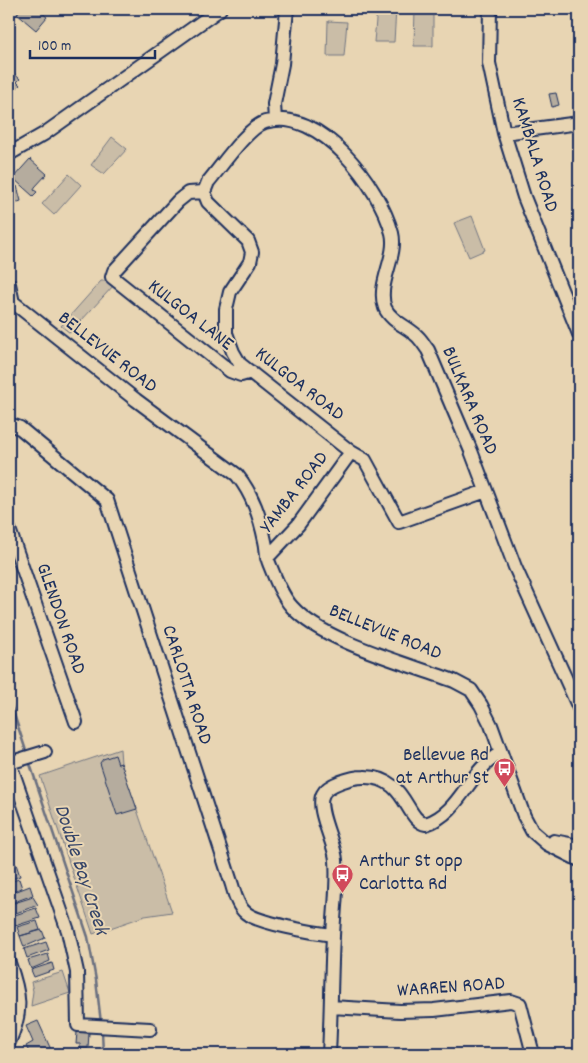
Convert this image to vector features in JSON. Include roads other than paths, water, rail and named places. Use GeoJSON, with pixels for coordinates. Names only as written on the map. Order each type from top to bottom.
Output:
{"type":"FeatureCollection","features":[{"type":"Feature","properties":{"kind":"street"},"geometry":{"type":"LineString","coordinates":[[9,154],[44,134],[220,9]]}},
{"type":"Feature","properties":{"kind":"street"},"geometry":{"type":"LineString","coordinates":[[204,192],[208,182],[252,131],[265,122],[275,120],[274,104],[282,64],[287,9]]}},
{"type":"Feature","properties":{"kind":"street","name":"KAMBALA ROAD"},"geometry":{"type":"LineString","coordinates":[[490,9],[490,63],[504,133],[524,197],[579,334]]}},
{"type":"Feature","properties":{"kind":"street","name":"BULKARA ROAD"},"geometry":{"type":"LineString","coordinates":[[275,120],[304,124],[332,141],[363,177],[384,211],[393,234],[393,252],[384,292],[385,306],[391,317],[418,336],[428,350],[486,491],[515,568],[579,708]]}},
{"type":"Feature","properties":{"kind":"street"},"geometry":{"type":"LineString","coordinates":[[504,133],[579,123]]}},
{"type":"Feature","properties":{"kind":"street","name":"KULGOA LANE"},"geometry":{"type":"LineString","coordinates":[[204,192],[188,193],[178,201],[112,276],[230,372],[240,375],[251,372]]}},
{"type":"Feature","properties":{"kind":"street","name":"KULGOA ROAD"},"geometry":{"type":"LineString","coordinates":[[204,192],[208,202],[245,237],[252,248],[250,262],[230,292],[226,309],[225,324],[233,352],[240,364],[351,452],[365,460],[399,522],[486,491]]}},
{"type":"Feature","properties":{"kind":"street"},"geometry":{"type":"LineString","coordinates":[[9,284],[11,301]]}},
{"type":"Feature","properties":{"kind":"street","name":"BELLEVUE ROAD"},"geometry":{"type":"LineString","coordinates":[[11,301],[136,400],[237,475],[246,486],[255,505],[261,522],[267,558],[291,607],[308,622],[337,639],[454,681],[471,690],[491,724],[524,816],[535,835],[547,844],[579,860]]}},
{"type":"Feature","properties":{"kind":"street","name":"CARLOTTA ROAD"},"geometry":{"type":"LineString","coordinates":[[9,424],[20,428],[107,500],[232,885],[243,910],[256,918],[311,932],[333,935]]}},
{"type":"Feature","properties":{"kind":"street","name":"YAMBA ROAD"},"geometry":{"type":"LineString","coordinates":[[267,558],[298,525],[351,452]]}},
{"type":"Feature","properties":{"kind":"street","name":"GLENDON ROAD"},"geometry":{"type":"LineString","coordinates":[[9,529],[76,722]]}},
{"type":"Feature","properties":{"kind":"street"},"geometry":{"type":"LineString","coordinates":[[40,753],[12,761],[68,931],[77,972],[78,1026],[150,1029]]}},
{"type":"Feature","properties":{"kind":"street"},"geometry":{"type":"LineString","coordinates":[[329,1054],[336,861],[321,802],[326,790],[340,783],[363,777],[382,782],[398,789],[416,820],[426,824],[448,812],[480,768],[501,753]]}},
{"type":"Feature","properties":{"kind":"street"},"geometry":{"type":"LineString","coordinates":[[535,835],[579,846],[576,853],[579,860]]}},
{"type":"Feature","properties":{"kind":"street"},"geometry":{"type":"LineString","coordinates":[[9,963],[19,989],[16,1024],[9,1042]]}},
{"type":"Feature","properties":{"kind":"street","name":"WARREN ROAD"},"geometry":{"type":"LineString","coordinates":[[332,1006],[400,1011],[434,1010],[511,1001],[520,1004],[533,1054]]}},
{"type":"Feature","properties":{"kind":"waterway","name":"Double Bay Creek"},"geometry":{"type":"LineString","coordinates":[[9,699],[27,754]]}},
{"type":"Feature","properties":{"kind":"waterway","name":"Double Bay Creek"},"geometry":{"type":"LineString","coordinates":[[29,761],[88,937],[101,1023]]}},
{"type":"Feature","properties":{"kind":"waterway","name":"Double Bay Creek"},"geometry":{"type":"LineString","coordinates":[[102,1031],[103,1054]]}},
{"type":"Feature","properties":{"kind":"place","name":"Bellevue Rd at Arthur St"},"geometry":{"type":"Point","coordinates":[505,787]}},
{"type":"Feature","properties":{"kind":"place","name":"Arthur St opp Carlotta Rd"},"geometry":{"type":"Point","coordinates":[343,893]}}]}
